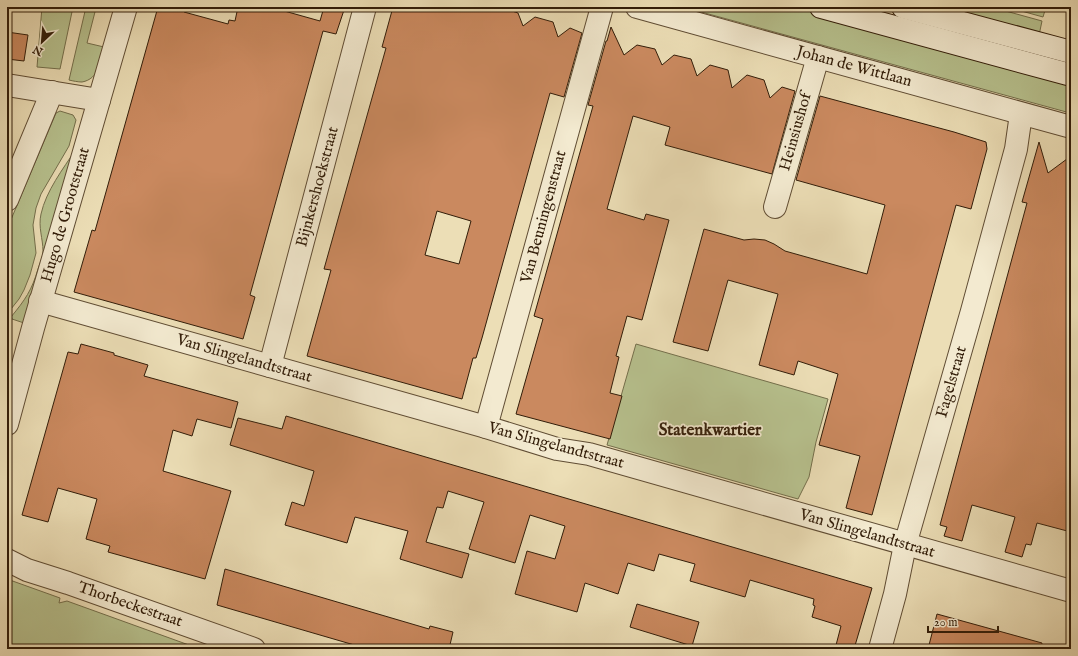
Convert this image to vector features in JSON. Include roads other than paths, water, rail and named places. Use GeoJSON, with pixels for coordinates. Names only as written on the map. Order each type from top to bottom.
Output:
{"type":"FeatureCollection","features":[{"type":"Feature","properties":{"kind":"street","name":"Hugo de Grootstraat"},"geometry":{"type":"LineString","coordinates":[[7,424],[40,301],[126,7]]}},
{"type":"Feature","properties":{"kind":"street","name":"Bijnkershoekstraat"},"geometry":{"type":"LineString","coordinates":[[270,366],[366,7]]}},
{"type":"Feature","properties":{"kind":"street","name":"Van Beuningenstraat"},"geometry":{"type":"LineString","coordinates":[[486,427],[602,7]]}},
{"type":"Feature","properties":{"kind":"street","name":"Johan de Wittlaan"},"geometry":{"type":"LineString","coordinates":[[637,7],[1071,127]]}},
{"type":"Feature","properties":{"kind":"street"},"geometry":{"type":"LineString","coordinates":[[821,7],[1071,75]]}},
{"type":"Feature","properties":{"kind":"street"},"geometry":{"type":"LineString","coordinates":[[903,7],[1071,52]]}},
{"type":"Feature","properties":{"kind":"street","name":"Heinsiushof"},"geometry":{"type":"LineString","coordinates":[[775,207],[818,57]]}},
{"type":"Feature","properties":{"kind":"street"},"geometry":{"type":"LineString","coordinates":[[7,85],[98,100]]}},
{"type":"Feature","properties":{"kind":"street"},"geometry":{"type":"LineString","coordinates":[[7,200],[52,92]]}},
{"type":"Feature","properties":{"kind":"street","name":"Fagelstraat"},"geometry":{"type":"LineString","coordinates":[[880,649],[895,594],[905,545],[972,311],[1016,149],[1021,114]]}},
{"type":"Feature","properties":{"kind":"street","name":"Van Slingelandtstraat"},"geometry":{"type":"LineString","coordinates":[[40,301],[486,427],[557,449],[589,454],[1071,591]]}},
{"type":"Feature","properties":{"kind":"street","name":"Thorbeckestraat"},"geometry":{"type":"LineString","coordinates":[[7,560],[27,570],[254,649]]}},
{"type":"Feature","properties":{"kind":"district","name":"Statenkwartier"},"geometry":{"type":"Point","coordinates":[710,430]}}]}
